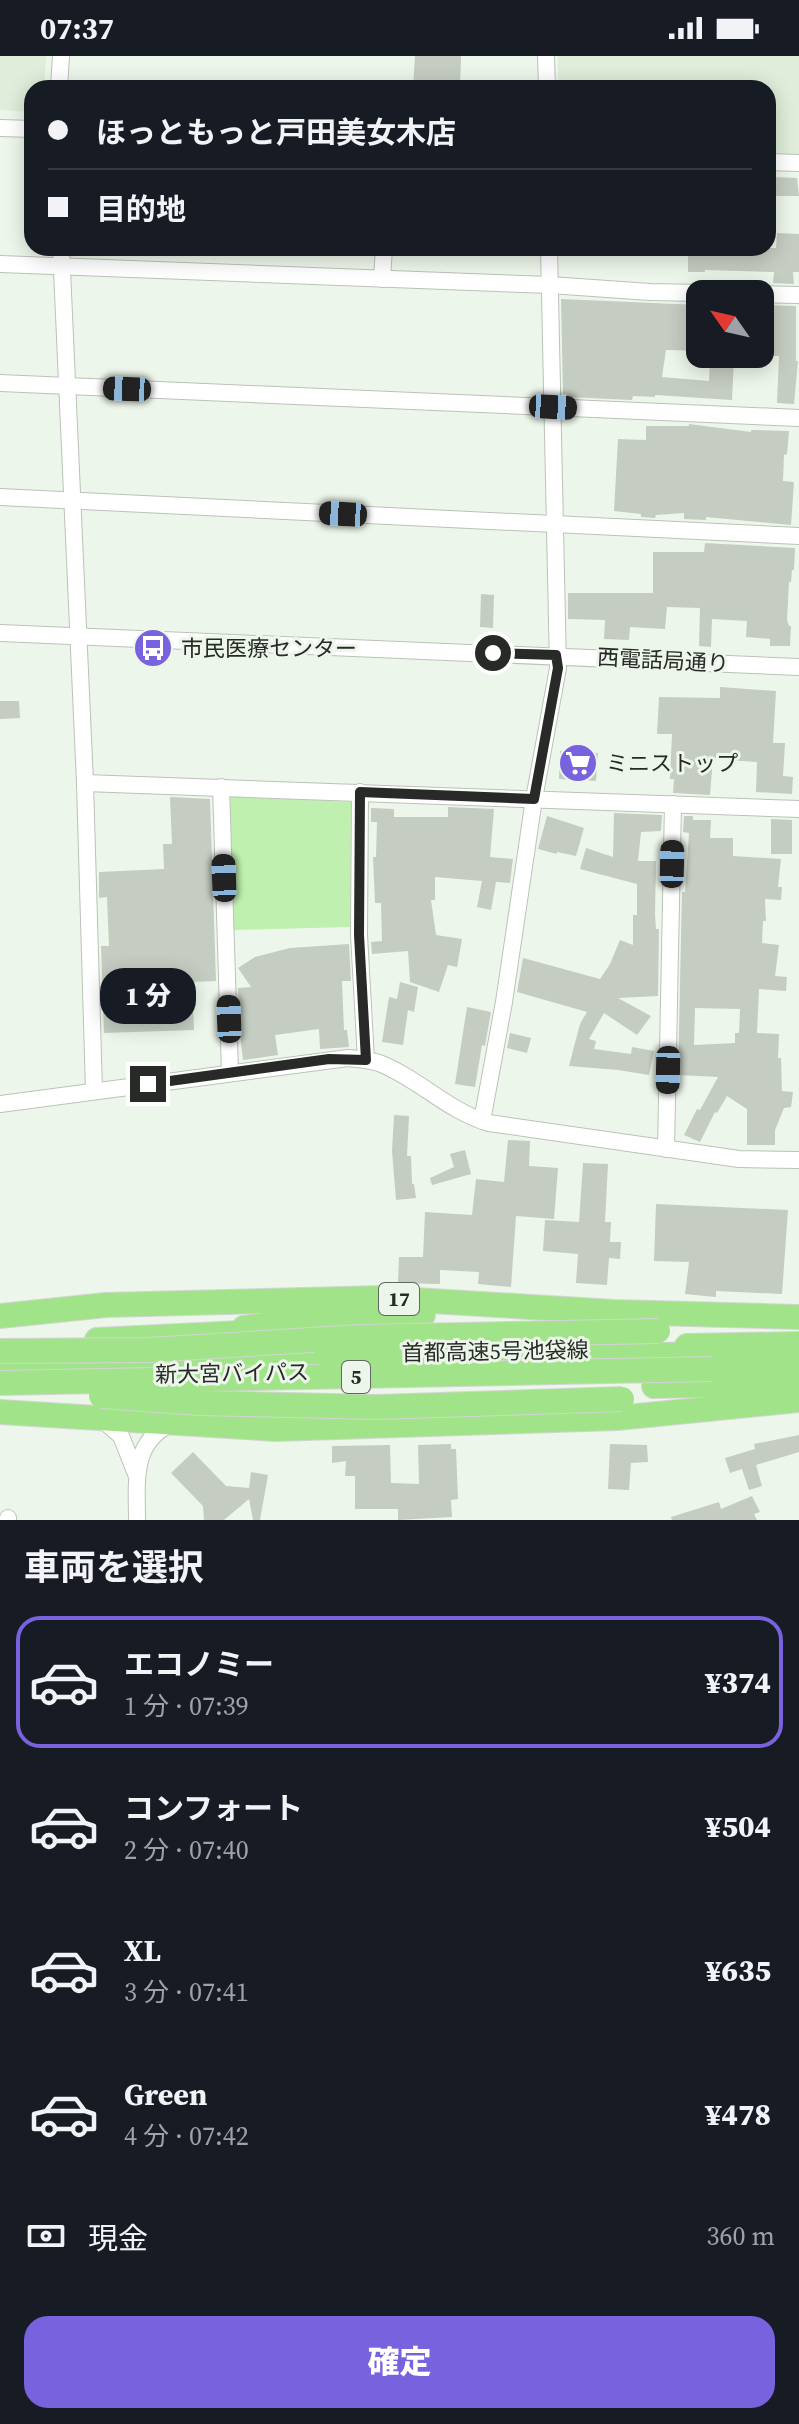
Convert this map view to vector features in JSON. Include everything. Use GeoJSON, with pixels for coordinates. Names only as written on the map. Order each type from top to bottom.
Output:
{"type":"FeatureCollection","features":[{"type":"Feature","properties":{"kind":"highway","name":"17"},"geometry":{"type":"LineString","coordinates":[[3,1314],[106,1305],[382,1298],[614,1312],[799,1317]]}},
{"type":"Feature","properties":{"kind":"highway"},"geometry":{"type":"LineString","coordinates":[[0,1349],[310,1325],[382,1315],[614,1312]]}},
{"type":"Feature","properties":{"kind":"highway"},"geometry":{"type":"LineString","coordinates":[[310,1325],[435,1330],[641,1355]]}},
{"type":"Feature","properties":{"kind":"highway"},"geometry":{"type":"LineString","coordinates":[[0,1349],[149,1350],[360,1337],[658,1331],[799,1332]]}},
{"type":"Feature","properties":{"kind":"highway","name":"首都高速5号池袋線"},"geometry":{"type":"LineString","coordinates":[[0,1362],[799,1344]]}},
{"type":"Feature","properties":{"kind":"highway"},"geometry":{"type":"LineString","coordinates":[[0,1349],[123,1362]]}},
{"type":"Feature","properties":{"kind":"highway","name":"新大宮バイパス"},"geometry":{"type":"LineString","coordinates":[[0,1362],[420,1361],[799,1353]]}},
{"type":"Feature","properties":{"kind":"highway","name":"新大宮バイパス"},"geometry":{"type":"LineString","coordinates":[[0,1381],[418,1367],[799,1361]]}},
{"type":"Feature","properties":{"kind":"highway","name":"首都高速5号池袋線"},"geometry":{"type":"LineString","coordinates":[[0,1381],[799,1368]]}},
{"type":"Feature","properties":{"kind":"highway"},"geometry":{"type":"LineString","coordinates":[[0,1410],[37,1402],[127,1401],[239,1374]]}},
{"type":"Feature","properties":{"kind":"highway"},"geometry":{"type":"LineString","coordinates":[[100,1407],[362,1393],[799,1383]]}},
{"type":"Feature","properties":{"kind":"highway"},"geometry":{"type":"LineString","coordinates":[[0,1396],[100,1407],[175,1423],[276,1429],[603,1419],[799,1399]]}},
{"type":"Feature","properties":{"kind":"highway"},"geometry":{"type":"LineString","coordinates":[[0,1410],[199,1403],[377,1407],[622,1399],[799,1399]]}},
{"type":"Feature","properties":{"kind":"street"},"geometry":{"type":"LineString","coordinates":[[60,80],[61,56]]}},
{"type":"Feature","properties":{"kind":"street"},"geometry":{"type":"LineString","coordinates":[[546,56],[547,80]]}},
{"type":"Feature","properties":{"kind":"street"},"geometry":{"type":"LineString","coordinates":[[0,128],[24,129]]}},
{"type":"Feature","properties":{"kind":"street"},"geometry":{"type":"LineString","coordinates":[[776,162],[799,163]]}},
{"type":"Feature","properties":{"kind":"street"},"geometry":{"type":"LineString","coordinates":[[61,256],[85,783],[94,1091]]}},
{"type":"Feature","properties":{"kind":"street"},"geometry":{"type":"LineString","coordinates":[[382,279],[383,256]]}},
{"type":"Feature","properties":{"kind":"street"},"geometry":{"type":"LineString","coordinates":[[482,1121],[558,668],[549,256]]}},
{"type":"Feature","properties":{"kind":"street"},"geometry":{"type":"LineString","coordinates":[[0,264],[550,285],[650,292],[799,295]]}},
{"type":"Feature","properties":{"kind":"street"},"geometry":{"type":"LineString","coordinates":[[0,383],[799,418]]}},
{"type":"Feature","properties":{"kind":"street"},"geometry":{"type":"LineString","coordinates":[[0,497],[799,536]]}},
{"type":"Feature","properties":{"kind":"street","name":"西電話局通り"},"geometry":{"type":"LineString","coordinates":[[0,633],[799,667]]}},
{"type":"Feature","properties":{"kind":"street"},"geometry":{"type":"LineString","coordinates":[[85,783],[799,809]]}},
{"type":"Feature","properties":{"kind":"street"},"geometry":{"type":"LineString","coordinates":[[221,787],[230,1072]]}},
{"type":"Feature","properties":{"kind":"street"},"geometry":{"type":"LineString","coordinates":[[360,792],[359,935],[366,1060]]}},
{"type":"Feature","properties":{"kind":"street"},"geometry":{"type":"LineString","coordinates":[[666,1149],[673,804]]}},
{"type":"Feature","properties":{"kind":"street"},"geometry":{"type":"LineString","coordinates":[[0,1104],[329,1059],[366,1060],[389,1068],[482,1121],[739,1159],[799,1160]]}},
{"type":"Feature","properties":{"kind":"street"},"geometry":{"type":"LineString","coordinates":[[100,1407],[121,1436],[136,1475]]}},
{"type":"Feature","properties":{"kind":"street"},"geometry":{"type":"LineString","coordinates":[[137,1520],[136,1475],[143,1453],[158,1430],[175,1423]]}},
{"type":"Feature","properties":{"kind":"shaded area"},"geometry":{"type":"Polygon","coordinates":[[[0,56],[46,56],[44,80],[24,80],[24,112],[0,110],[0,56]]]}},
{"type":"Feature","properties":{"kind":"shaded area"},"geometry":{"type":"Polygon","coordinates":[[[558,56],[799,56],[799,156],[776,155],[776,80],[558,80],[558,56]]]}},
{"type":"Feature","properties":{"kind":"green space"},"geometry":{"type":"Polygon","coordinates":[[[229,796],[351,802],[350,927],[232,930],[229,796]]]}},
{"type":"Feature","properties":{"kind":"building"},"geometry":{"type":"Polygon","coordinates":[[[415,56],[461,56],[460,80],[414,80],[415,56]]]}},
{"type":"Feature","properties":{"kind":"building"},"geometry":{"type":"Polygon","coordinates":[[[776,177],[797,178],[799,196],[776,196],[776,177]]]}},
{"type":"Feature","properties":{"kind":"building"},"geometry":{"type":"Polygon","coordinates":[[[777,233],[799,234],[799,272],[793,272],[794,284],[774,283],[774,272],[688,272],[688,256],[776,256],[777,233]]]}},
{"type":"Feature","properties":{"kind":"building"},"geometry":{"type":"Polygon","coordinates":[[[561,299],[686,304],[686,351],[666,350],[662,377],[709,381],[710,368],[734,368],[732,400],[655,395],[633,396],[632,400],[567,397],[563,394],[561,299]]]}},
{"type":"Feature","properties":{"kind":"building"},"geometry":{"type":"Polygon","coordinates":[[[774,305],[796,306],[798,361],[794,404],[777,403],[779,356],[774,356],[774,305]]]}},
{"type":"Feature","properties":{"kind":"building"},"geometry":{"type":"Polygon","coordinates":[[[689,424],[751,432],[789,431],[783,481],[794,482],[791,525],[706,517],[706,520],[684,519],[684,513],[641,517],[641,514],[614,511],[618,439],[646,440],[646,426],[689,424]]]}},
{"type":"Feature","properties":{"kind":"building"},"geometry":{"type":"Polygon","coordinates":[[[705,543],[795,548],[787,620],[791,626],[790,646],[770,646],[770,639],[746,637],[747,621],[712,619],[711,647],[699,646],[700,608],[667,607],[665,629],[630,627],[629,640],[604,639],[605,620],[568,619],[568,593],[653,593],[653,552],[704,552],[705,543]]]}},
{"type":"Feature","properties":{"kind":"building"},"geometry":{"type":"Polygon","coordinates":[[[481,594],[494,595],[493,628],[480,627],[481,594]]]}},
{"type":"Feature","properties":{"kind":"building"},"geometry":{"type":"Polygon","coordinates":[[[720,687],[776,691],[773,743],[785,743],[783,776],[793,777],[792,794],[756,792],[757,762],[713,759],[710,795],[673,793],[674,779],[670,779],[672,734],[657,734],[659,697],[720,698],[720,687]]]}},
{"type":"Feature","properties":{"kind":"building"},"geometry":{"type":"Polygon","coordinates":[[[0,701],[19,701],[20,718],[0,719],[0,701]]]}},
{"type":"Feature","properties":{"kind":"building"},"geometry":{"type":"Polygon","coordinates":[[[560,751],[598,753],[596,781],[559,779],[560,751]]]}},
{"type":"Feature","properties":{"kind":"building"},"geometry":{"type":"Polygon","coordinates":[[[170,797],[210,799],[216,981],[192,982],[194,1030],[104,1033],[101,946],[109,946],[107,897],[99,898],[99,872],[164,869],[163,844],[172,844],[170,797]]]}},
{"type":"Feature","properties":{"kind":"building"},"geometry":{"type":"Polygon","coordinates":[[[448,807],[494,809],[490,857],[513,859],[510,883],[496,882],[491,910],[477,907],[482,881],[435,877],[435,900],[431,900],[436,935],[462,939],[457,967],[448,965],[439,992],[410,982],[408,951],[372,954],[371,942],[382,941],[381,903],[375,903],[373,857],[376,857],[377,822],[371,822],[371,808],[394,809],[394,817],[448,817],[448,807]]]}},
{"type":"Feature","properties":{"kind":"building"},"geometry":{"type":"Polygon","coordinates":[[[614,813],[662,815],[661,831],[641,832],[638,861],[656,861],[658,996],[618,998],[651,1016],[637,1035],[604,1013],[589,1039],[596,1041],[594,1049],[631,1054],[632,1047],[654,1051],[649,1075],[569,1066],[580,1024],[587,1012],[517,992],[523,958],[600,979],[620,940],[633,945],[637,884],[580,869],[586,848],[613,857],[614,813]]]}},
{"type":"Feature","properties":{"kind":"building"},"geometry":{"type":"Polygon","coordinates":[[[547,816],[584,828],[576,856],[538,849],[547,816]]]}},
{"type":"Feature","properties":{"kind":"building"},"geometry":{"type":"Polygon","coordinates":[[[684,816],[693,816],[693,820],[711,820],[710,838],[733,838],[733,856],[781,859],[778,887],[782,887],[781,900],[765,899],[766,921],[763,921],[762,943],[779,945],[775,976],[787,977],[786,991],[759,989],[757,1033],[779,1034],[782,1091],[793,1092],[791,1107],[784,1108],[775,1130],[775,1145],[747,1145],[747,1109],[727,1096],[700,1142],[684,1135],[718,1077],[678,1075],[682,892],[685,892],[689,833],[683,832],[684,816]],[[695,1008],[694,1045],[735,1043],[735,1033],[739,1033],[740,1009],[695,1008]]]}},
{"type":"Feature","properties":{"kind":"building"},"geometry":{"type":"Polygon","coordinates":[[[771,819],[792,820],[792,854],[771,854],[771,819]]]}},
{"type":"Feature","properties":{"kind":"building"},"geometry":{"type":"Polygon","coordinates":[[[349,944],[351,981],[342,981],[344,1030],[347,1030],[349,1047],[320,1049],[319,1029],[275,1035],[278,1055],[243,1060],[238,988],[251,987],[238,968],[255,957],[290,948],[349,944]]]}},
{"type":"Feature","properties":{"kind":"building"},"geometry":{"type":"Polygon","coordinates":[[[400,982],[418,987],[414,1012],[408,1010],[403,1045],[382,1042],[389,997],[397,999],[400,982]]]}},
{"type":"Feature","properties":{"kind":"building"},"geometry":{"type":"Polygon","coordinates":[[[467,1007],[491,1012],[475,1087],[455,1084],[467,1007]]]}},
{"type":"Feature","properties":{"kind":"building"},"geometry":{"type":"Polygon","coordinates":[[[510,1033],[531,1038],[527,1053],[507,1048],[510,1033]]]}},
{"type":"Feature","properties":{"kind":"building"},"geometry":{"type":"Polygon","coordinates":[[[394,1115],[409,1116],[407,1156],[411,1156],[416,1198],[396,1200],[392,1151],[394,1115]]]}},
{"type":"Feature","properties":{"kind":"building"},"geometry":{"type":"Polygon","coordinates":[[[508,1140],[530,1141],[529,1166],[558,1168],[554,1219],[516,1216],[511,1287],[478,1284],[479,1272],[440,1270],[440,1284],[398,1283],[399,1257],[423,1257],[425,1212],[472,1215],[476,1179],[504,1182],[508,1140]]]}},
{"type":"Feature","properties":{"kind":"building"},"geometry":{"type":"Polygon","coordinates":[[[465,1150],[471,1174],[432,1185],[430,1178],[454,1167],[450,1154],[465,1150]]]}},
{"type":"Feature","properties":{"kind":"building"},"geometry":{"type":"Polygon","coordinates":[[[583,1163],[608,1164],[605,1222],[611,1222],[610,1242],[621,1242],[620,1259],[609,1258],[607,1285],[576,1283],[578,1254],[543,1251],[545,1220],[579,1222],[583,1163]]]}},
{"type":"Feature","properties":{"kind":"building"},"geometry":{"type":"Polygon","coordinates":[[[656,1204],[788,1210],[782,1294],[716,1291],[716,1297],[685,1294],[689,1262],[654,1261],[656,1204]]]}},
{"type":"Feature","properties":{"kind":"building"},"geometry":{"type":"Polygon","coordinates":[[[799,1435],[799,1452],[756,1465],[762,1486],[749,1490],[742,1469],[730,1473],[725,1458],[755,1449],[754,1444],[799,1435]]]}},
{"type":"Feature","properties":{"kind":"building"},"geometry":{"type":"Polygon","coordinates":[[[451,1444],[451,1449],[456,1449],[458,1499],[451,1500],[452,1517],[398,1520],[398,1509],[355,1509],[355,1476],[345,1476],[346,1461],[332,1463],[332,1446],[390,1445],[391,1483],[419,1484],[418,1445],[451,1444]]]}},
{"type":"Feature","properties":{"kind":"building"},"geometry":{"type":"Polygon","coordinates":[[[610,1444],[647,1445],[648,1462],[631,1463],[629,1490],[608,1489],[610,1444]]]}},
{"type":"Feature","properties":{"kind":"building"},"geometry":{"type":"Polygon","coordinates":[[[193,1452],[226,1486],[249,1488],[251,1472],[268,1475],[260,1520],[253,1520],[249,1499],[224,1520],[204,1520],[203,1506],[171,1473],[193,1452]]]}},
{"type":"Feature","properties":{"kind":"building"},"geometry":{"type":"Polygon","coordinates":[[[752,1496],[760,1512],[754,1514],[757,1520],[672,1520],[671,1517],[719,1502],[721,1509],[752,1496]]]}},
{"type":"Feature","properties":{"kind":"place","name":"市民医療センター"},"geometry":{"type":"Point","coordinates":[153,648]}},
{"type":"Feature","properties":{"kind":"place","name":"ミニストップ"},"geometry":{"type":"Point","coordinates":[578,763]}},
{"type":"Feature","properties":{"kind":"route"},"geometry":{"type":"LineString","coordinates":[[148,1084],[329,1059],[366,1060],[359,935],[360,792],[534,799],[558,668],[556,655],[493,653]]}}]}
